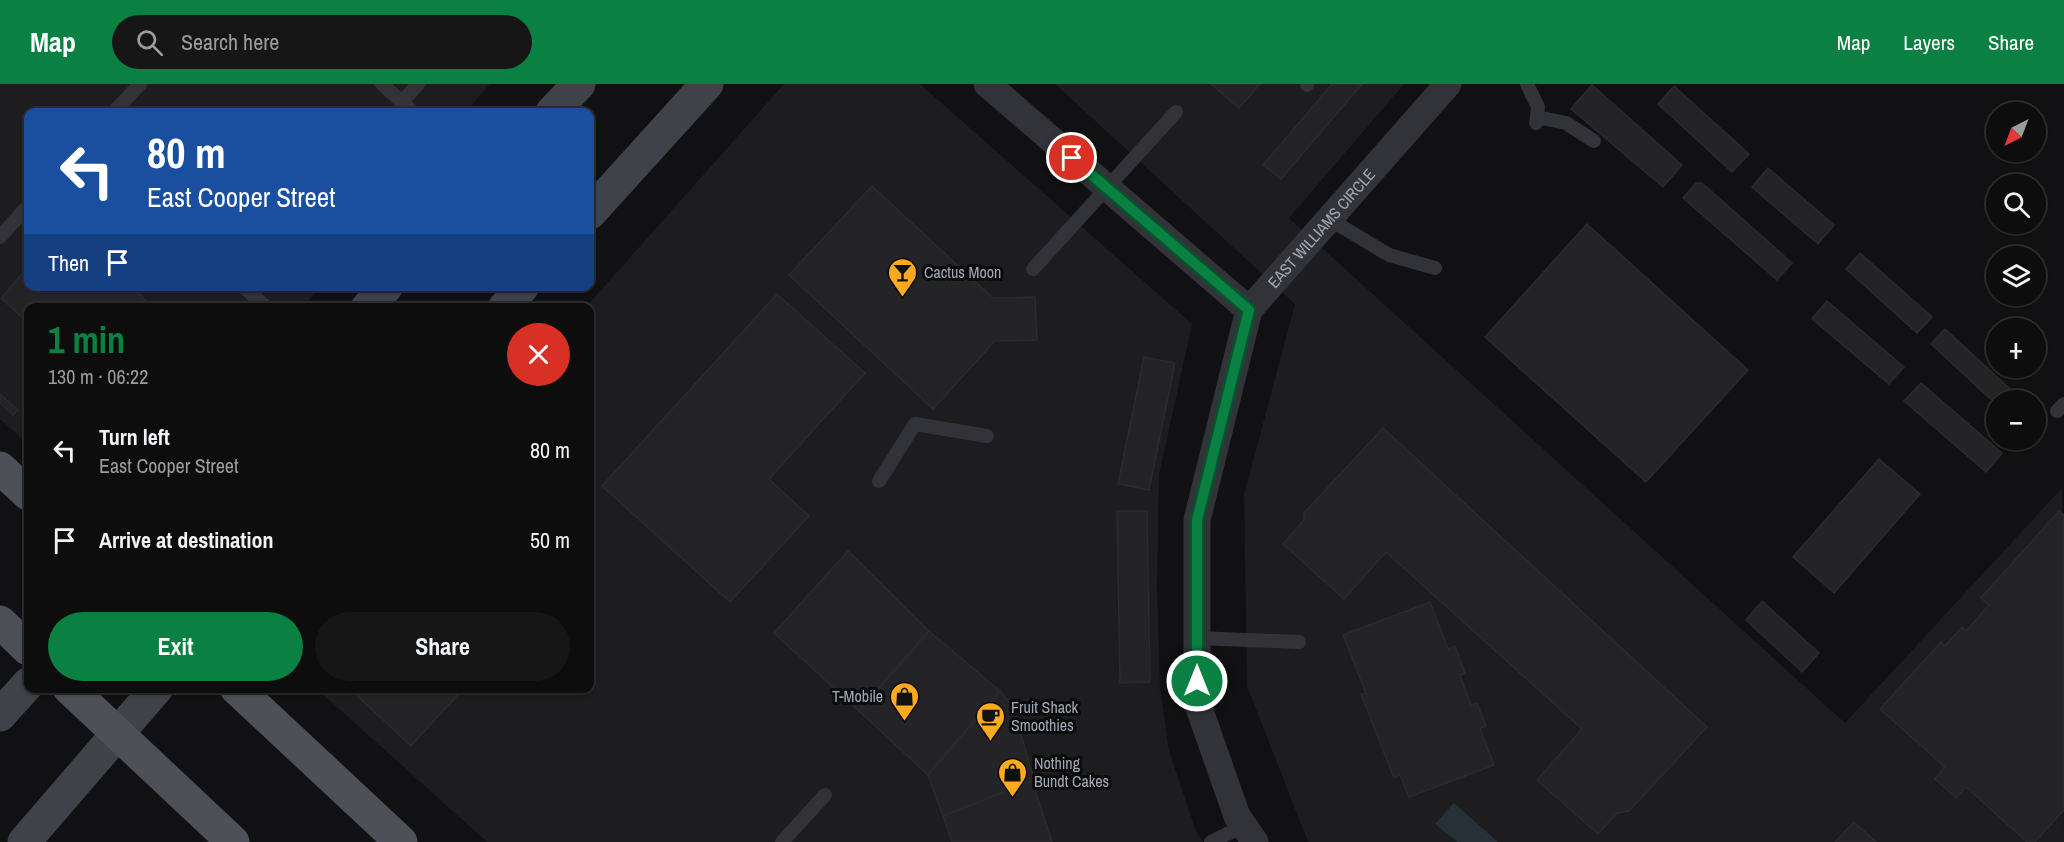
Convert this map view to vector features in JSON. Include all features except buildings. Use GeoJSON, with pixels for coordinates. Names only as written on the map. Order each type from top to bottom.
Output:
{"type":"FeatureCollection","features":[{"type":"Feature","properties":{"kind":"main road"},"geometry":{"type":"LineString","coordinates":[[556,108],[579,84]]}},
{"type":"Feature","properties":{"kind":"main road"},"geometry":{"type":"LineString","coordinates":[[594,209],[706,84]]}},
{"type":"Feature","properties":{"kind":"main road"},"geometry":{"type":"LineString","coordinates":[[372,303],[382,291]]}},
{"type":"Feature","properties":{"kind":"main road"},"geometry":{"type":"LineString","coordinates":[[508,303],[519,291]]}},
{"type":"Feature","properties":{"kind":"main road"},"geometry":{"type":"LineString","coordinates":[[0,468],[24,490]]}},
{"type":"Feature","properties":{"kind":"main road"},"geometry":{"type":"LineString","coordinates":[[0,622],[24,645]]}},
{"type":"Feature","properties":{"kind":"main road"},"geometry":{"type":"LineString","coordinates":[[0,715],[24,688]]}},
{"type":"Feature","properties":{"kind":"main road"},"geometry":{"type":"LineString","coordinates":[[74,693],[232,842]]}},
{"type":"Feature","properties":{"kind":"main road"},"geometry":{"type":"LineString","coordinates":[[24,842],[115,734],[153,693]]}},
{"type":"Feature","properties":{"kind":"main road"},"geometry":{"type":"LineString","coordinates":[[241,693],[401,842]]}},
{"type":"Feature","properties":{"kind":"street"},"geometry":{"type":"LineString","coordinates":[[987,84],[1249,310]]}},
{"type":"Feature","properties":{"kind":"street","name":"EAST WILLIAMS CIRCLE"},"geometry":{"type":"LineString","coordinates":[[1249,834],[1237,816],[1197,702],[1197,520],[1249,310],[1448,84]]}},
{"type":"Feature","properties":{"kind":"lane"},"geometry":{"type":"LineString","coordinates":[[118,108],[140,84]]}},
{"type":"Feature","properties":{"kind":"lane"},"geometry":{"type":"LineString","coordinates":[[382,84],[409,108]]}},
{"type":"Feature","properties":{"kind":"lane"},"geometry":{"type":"LineString","coordinates":[[402,102],[418,84]]}},
{"type":"Feature","properties":{"kind":"lane"},"geometry":{"type":"LineString","coordinates":[[1527,84],[1538,107],[1536,120],[1566,123],[1594,141]]}},
{"type":"Feature","properties":{"kind":"lane"},"geometry":{"type":"LineString","coordinates":[[1033,269],[1176,112]]}},
{"type":"Feature","properties":{"kind":"lane"},"geometry":{"type":"LineString","coordinates":[[0,237],[24,210]]}},
{"type":"Feature","properties":{"kind":"lane"},"geometry":{"type":"LineString","coordinates":[[1329,219],[1389,255],[1435,268]]}},
{"type":"Feature","properties":{"kind":"lane"},"geometry":{"type":"LineString","coordinates":[[248,291],[262,303]]}},
{"type":"Feature","properties":{"kind":"lane"},"geometry":{"type":"LineString","coordinates":[[879,481],[915,424],[987,436]]}},
{"type":"Feature","properties":{"kind":"lane"},"geometry":{"type":"LineString","coordinates":[[1197,638],[1299,642]]}},
{"type":"Feature","properties":{"kind":"lane"},"geometry":{"type":"LineString","coordinates":[[783,842],[825,795]]}},
{"type":"Feature","properties":{"kind":"lane"},"geometry":{"type":"LineString","coordinates":[[1211,842],[1249,834]]}},
{"type":"Feature","properties":{"kind":"shaded area"},"geometry":{"type":"Polygon","coordinates":[[[0,84],[490,84],[469,108],[24,108],[24,291],[317,291],[306,303],[24,303],[24,440],[0,419],[0,84]]]}},
{"type":"Feature","properties":{"kind":"shaded area"},"geometry":{"type":"Polygon","coordinates":[[[784,84],[920,84],[1192,324],[1159,475],[1157,588],[1160,687],[1169,751],[1196,831],[1203,842],[487,842],[321,693],[594,693],[594,303],[590,303],[784,84]]]}},
{"type":"Feature","properties":{"kind":"shaded area"},"geometry":{"type":"Polygon","coordinates":[[[1055,84],[1404,84],[1289,218],[1845,723],[2062,488],[2064,842],[1308,842],[1247,686],[1244,495],[1295,304],[1055,84]]]}},
{"type":"Feature","properties":{"kind":"shaded area"},"geometry":{"type":"Polygon","coordinates":[[[1454,803],[1498,842],[1457,842],[1435,824],[1454,803]]]}},
{"type":"Feature","properties":{"kind":"place","name":"Cactus Moon"},"geometry":{"type":"Point","coordinates":[903,298]}},
{"type":"Feature","properties":{"kind":"place","name":"T-Mobile"},"geometry":{"type":"Point","coordinates":[904,722]}},
{"type":"Feature","properties":{"kind":"place","name":"Fruit Shack Smoothies"},"geometry":{"type":"Point","coordinates":[990,742]}},
{"type":"Feature","properties":{"kind":"place","name":"Nothing Bundt Cakes"},"geometry":{"type":"Point","coordinates":[1013,798]}},
{"type":"Feature","properties":{"kind":"route"},"geometry":{"type":"LineString","coordinates":[[1072,158],[1249,310],[1197,520],[1197,681]]}}]}
